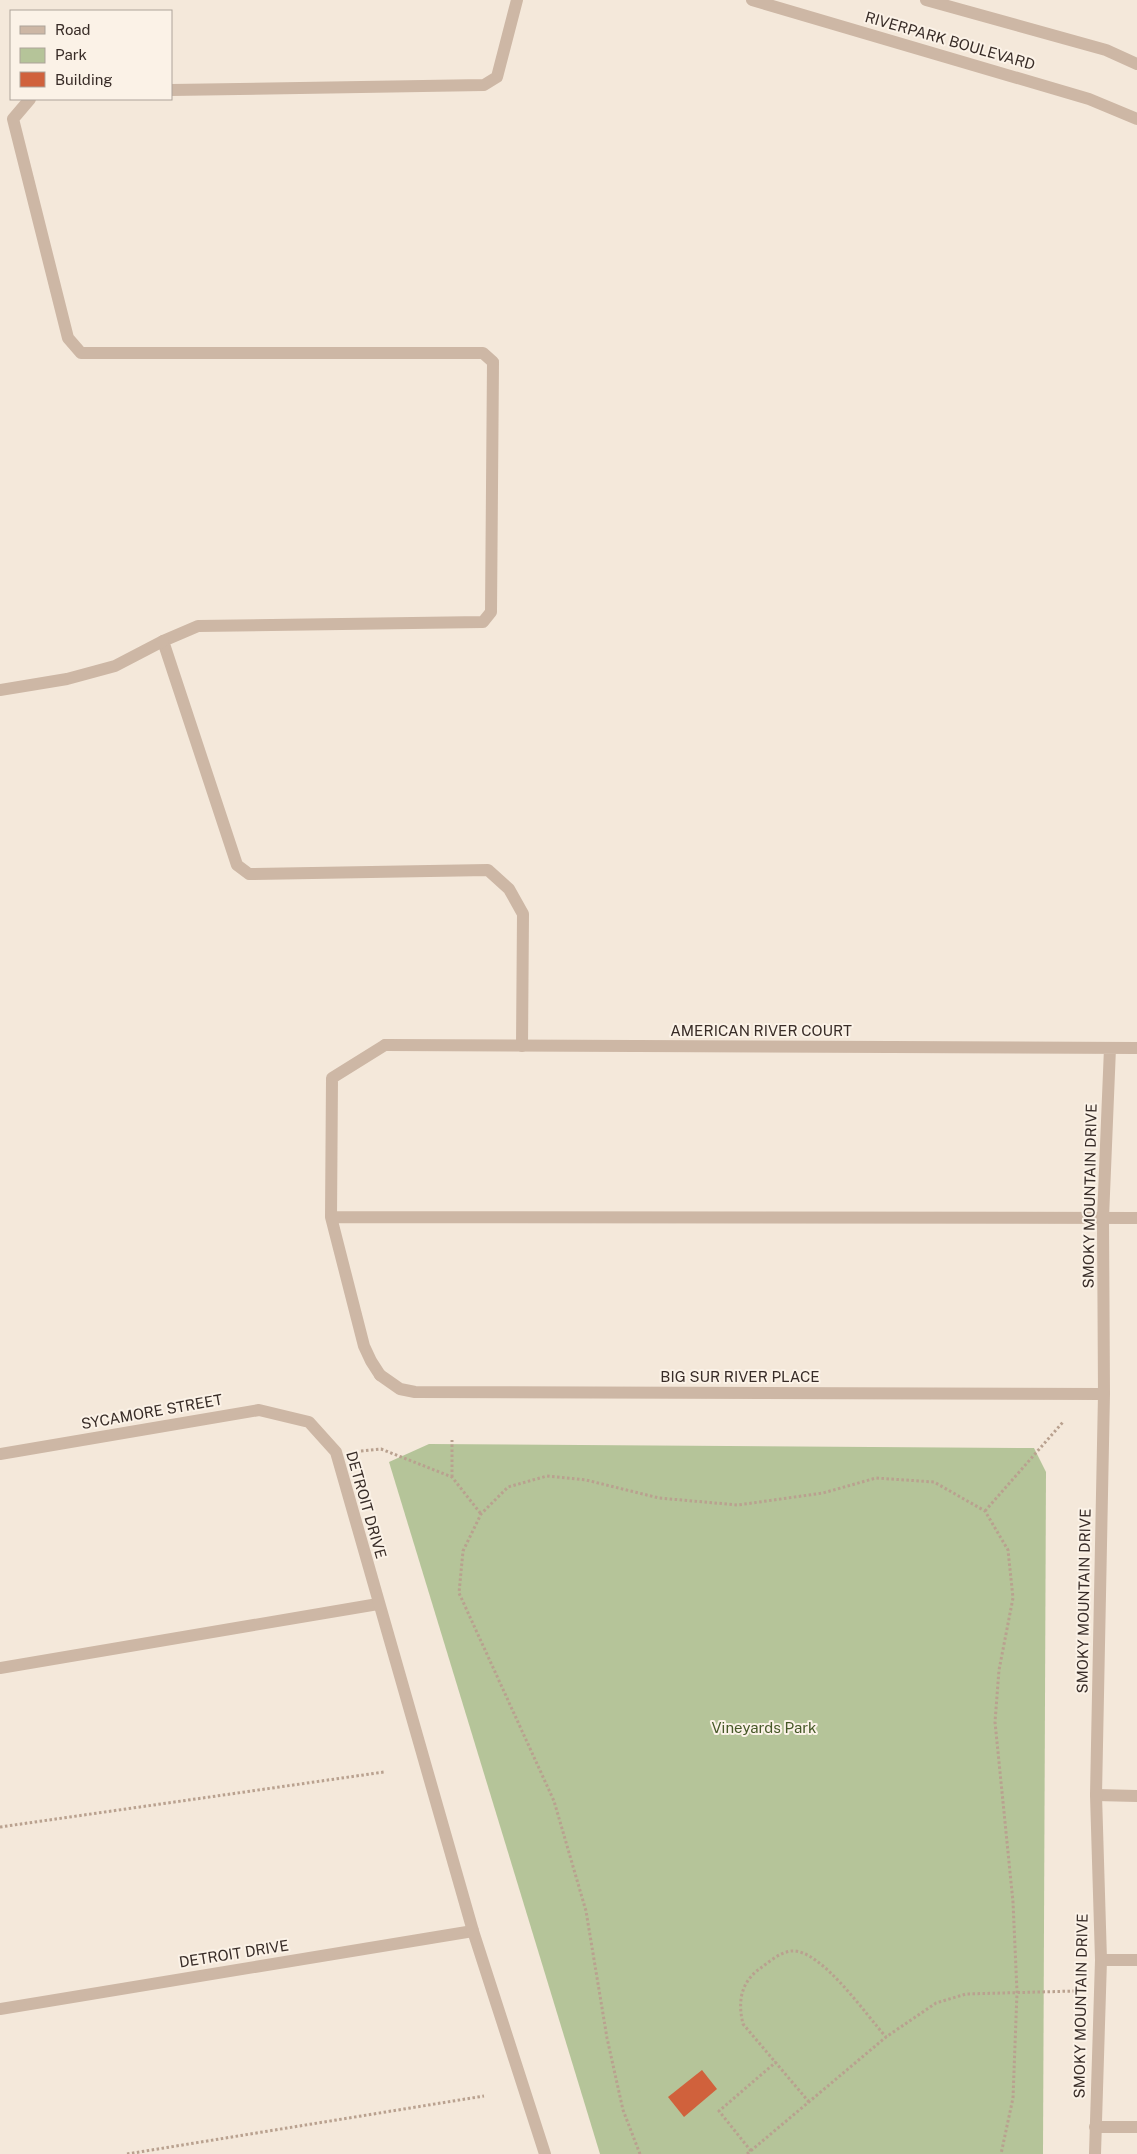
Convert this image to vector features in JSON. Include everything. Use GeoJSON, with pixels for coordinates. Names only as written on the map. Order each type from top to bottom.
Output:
{"type":"FeatureCollection","features":[{"type":"Feature","properties":{"kind":"street"},"geometry":{"type":"LineString","coordinates":[[172,90],[484,85],[496,77],[517,0]]}},
{"type":"Feature","properties":{"kind":"street","name":"RIVERPARK BOULEVARD"},"geometry":{"type":"LineString","coordinates":[[752,0],[1089,99],[1137,119]]}},
{"type":"Feature","properties":{"kind":"street"},"geometry":{"type":"LineString","coordinates":[[926,0],[1106,50],[1137,64]]}},
{"type":"Feature","properties":{"kind":"street"},"geometry":{"type":"LineString","coordinates":[[0,690],[67,679],[115,666],[163,641],[198,626],[483,622],[491,612],[493,362],[483,354],[81,353],[68,338],[13,120],[29,100]]}},
{"type":"Feature","properties":{"kind":"street"},"geometry":{"type":"LineString","coordinates":[[163,641],[237,865],[249,874],[488,870],[509,889],[523,914],[522,1046]]}},
{"type":"Feature","properties":{"kind":"street","name":"AMERICAN RIVER COURT"},"geometry":{"type":"LineString","coordinates":[[331,1218],[332,1078],[385,1045],[1137,1048]]}},
{"type":"Feature","properties":{"kind":"street","name":"SMOKY MOUNTAIN DRIVE"},"geometry":{"type":"LineString","coordinates":[[1096,2154],[1101,1960],[1096,1795],[1104,1394],[1103,1218],[1110,1048]]}},
{"type":"Feature","properties":{"kind":"street"},"geometry":{"type":"LineString","coordinates":[[331,1218],[1137,1218]]}},
{"type":"Feature","properties":{"kind":"street","name":"BIG SUR RIVER PLACE"},"geometry":{"type":"LineString","coordinates":[[331,1218],[364,1346],[371,1361],[380,1375],[389,1383],[415,1392],[1104,1394]]}},
{"type":"Feature","properties":{"kind":"street","name":"SYCAMORE STREET"},"geometry":{"type":"LineString","coordinates":[[0,1454],[259,1410],[309,1422]]}},
{"type":"Feature","properties":{"kind":"street","name":"DETROIT DRIVE"},"geometry":{"type":"LineString","coordinates":[[309,1422],[336,1452],[472,1931],[545,2154]]}},
{"type":"Feature","properties":{"kind":"street"},"geometry":{"type":"LineString","coordinates":[[0,1668],[378,1604]]}},
{"type":"Feature","properties":{"kind":"street"},"geometry":{"type":"LineString","coordinates":[[1096,1795],[1137,1796]]}},
{"type":"Feature","properties":{"kind":"street","name":"DETROIT DRIVE"},"geometry":{"type":"LineString","coordinates":[[0,2009],[472,1931]]}},
{"type":"Feature","properties":{"kind":"street"},"geometry":{"type":"LineString","coordinates":[[1101,1960],[1137,1960]]}},
{"type":"Feature","properties":{"kind":"street"},"geometry":{"type":"LineString","coordinates":[[1096,2127],[1137,2127]]}},
{"type":"Feature","properties":{"kind":"path"},"geometry":{"type":"LineString","coordinates":[[985,1511],[1063,1422]]}},
{"type":"Feature","properties":{"kind":"path"},"geometry":{"type":"LineString","coordinates":[[452,1440],[452,1477]]}},
{"type":"Feature","properties":{"kind":"path"},"geometry":{"type":"LineString","coordinates":[[336,1452],[381,1450],[452,1477],[481,1514]]}},
{"type":"Feature","properties":{"kind":"path"},"geometry":{"type":"LineString","coordinates":[[640,2154],[623,2110],[607,2038],[586,1911],[554,1801],[459,1593],[463,1551],[481,1514],[508,1486],[547,1476],[586,1480],[659,1498],[738,1505],[823,1493],[876,1478],[934,1482],[985,1511],[1008,1550],[1013,1598],[1000,1670],[995,1722],[1013,1902],[1017,1992],[1013,2098],[1001,2154]]}},
{"type":"Feature","properties":{"kind":"path"},"geometry":{"type":"LineString","coordinates":[[0,1827],[384,1772]]}},
{"type":"Feature","properties":{"kind":"path"},"geometry":{"type":"LineString","coordinates":[[809,2102],[743,2024],[740,2010],[742,1988],[752,1974],[767,1963],[792,1951],[805,1954],[823,1965],[886,2038]]}},
{"type":"Feature","properties":{"kind":"path"},"geometry":{"type":"LineString","coordinates":[[747,2154],[886,2038],[936,2002],[966,1994],[1099,1991]]}},
{"type":"Feature","properties":{"kind":"path"},"geometry":{"type":"LineString","coordinates":[[751,2150],[719,2111],[776,2062]]}},
{"type":"Feature","properties":{"kind":"path"},"geometry":{"type":"LineString","coordinates":[[127,2154],[484,2096]]}},
{"type":"Feature","properties":{"kind":"green space","name":"Vineyards Park"},"geometry":{"type":"Polygon","coordinates":[[[429,1444],[1034,1448],[1046,1472],[1043,2154],[600,2154],[389,1462],[429,1444]]]}},
{"type":"Feature","properties":{"kind":"building"},"geometry":{"type":"Polygon","coordinates":[[[702,2070],[717,2089],[684,2117],[668,2097],[702,2070]]]}}]}
